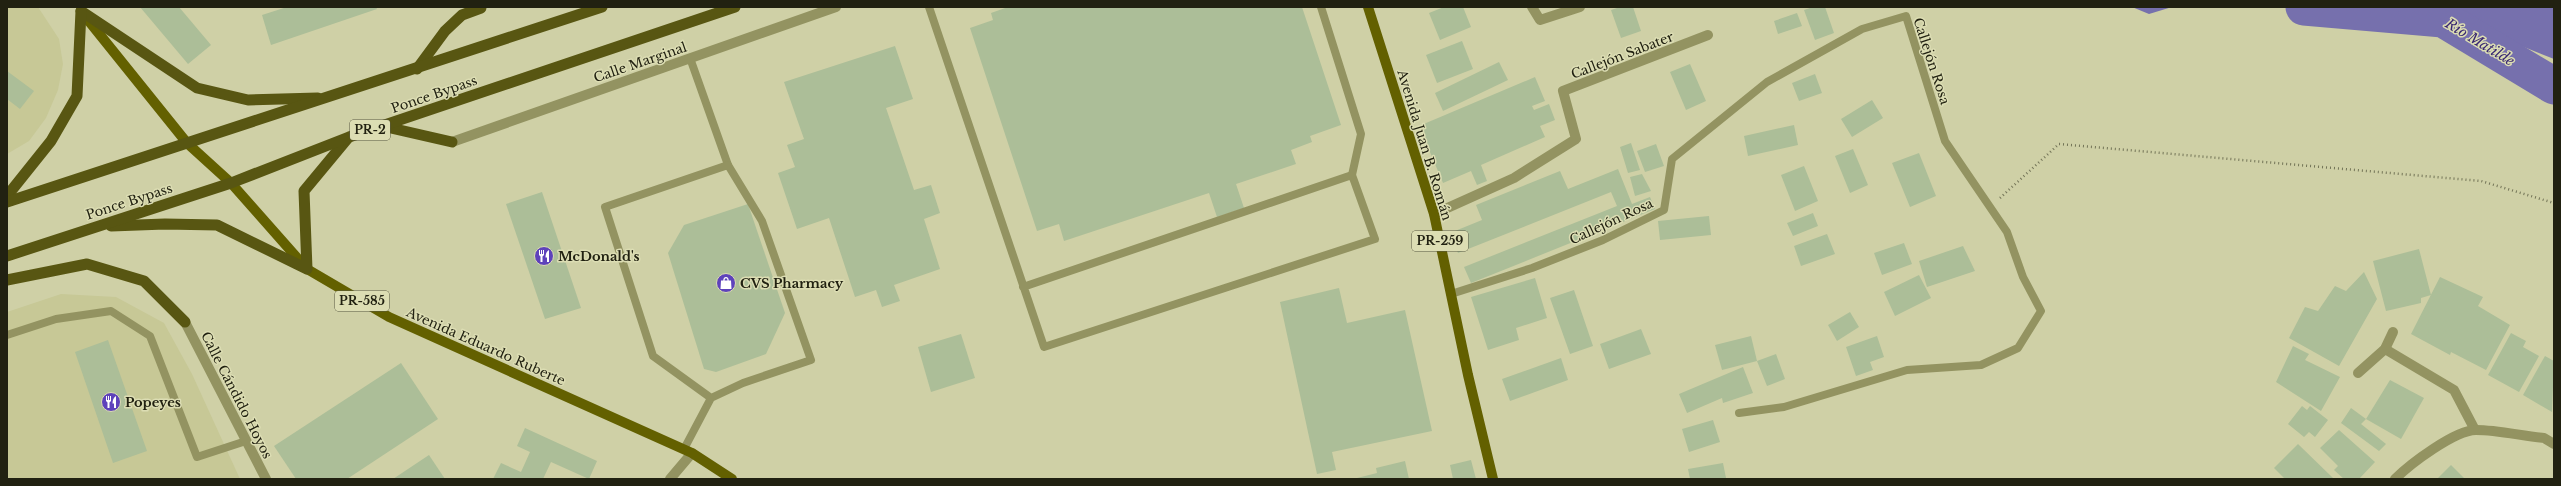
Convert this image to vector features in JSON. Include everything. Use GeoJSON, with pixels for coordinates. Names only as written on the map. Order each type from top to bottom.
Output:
{"type":"FeatureCollection","features":[{"type":"Feature","properties":{"kind":"highway"},"geometry":{"type":"LineString","coordinates":[[417,69],[445,31],[462,14],[482,7]]}},
{"type":"Feature","properties":{"kind":"highway"},"geometry":{"type":"LineString","coordinates":[[7,202],[333,97],[602,7]]}},
{"type":"Feature","properties":{"kind":"highway","name":"Ponce Bypass"},"geometry":{"type":"LineString","coordinates":[[7,256],[231,183],[349,137],[735,7]]}},
{"type":"Feature","properties":{"kind":"highway"},"geometry":{"type":"LineString","coordinates":[[80,9],[197,88],[248,100],[333,97]]}},
{"type":"Feature","properties":{"kind":"highway"},"geometry":{"type":"LineString","coordinates":[[7,196],[51,141],[77,96],[80,9]]}},
{"type":"Feature","properties":{"kind":"highway"},"geometry":{"type":"LineString","coordinates":[[382,126],[452,142]]}},
{"type":"Feature","properties":{"kind":"highway"},"geometry":{"type":"LineString","coordinates":[[96,227],[165,224],[217,225],[307,269],[304,191],[349,137]]}},
{"type":"Feature","properties":{"kind":"highway"},"geometry":{"type":"LineString","coordinates":[[7,280],[87,264],[144,281],[185,322]]}},
{"type":"Feature","properties":{"kind":"main road","name":"Avenida Juan B. Román"},"geometry":{"type":"LineString","coordinates":[[1368,7],[1434,214],[1494,479]]}},
{"type":"Feature","properties":{"kind":"main road","name":"Avenida Eduardo Ruberte"},"geometry":{"type":"LineString","coordinates":[[80,9],[187,144],[231,183],[307,269],[389,317],[688,451],[732,479]]}},
{"type":"Feature","properties":{"kind":"street","name":"Calle Marginal"},"geometry":{"type":"LineString","coordinates":[[452,142],[836,7]]}},
{"type":"Feature","properties":{"kind":"street"},"geometry":{"type":"LineString","coordinates":[[1532,7],[1540,20],[1580,7]]}},
{"type":"Feature","properties":{"kind":"street","name":"Callejón Sabater"},"geometry":{"type":"LineString","coordinates":[[1434,214],[1514,178],[1576,139],[1563,91],[1708,35]]}},
{"type":"Feature","properties":{"kind":"street","name":"Calle Cándido Hoyos"},"geometry":{"type":"LineString","coordinates":[[185,322],[266,479]]}},
{"type":"Feature","properties":{"kind":"street"},"geometry":{"type":"LineString","coordinates":[[2358,374],[2385,349],[2393,332]]}},
{"type":"Feature","properties":{"kind":"street"},"geometry":{"type":"LineString","coordinates":[[2385,349],[2454,390],[2475,430]]}},
{"type":"Feature","properties":{"kind":"street"},"geometry":{"type":"LineString","coordinates":[[2395,479],[2411,463],[2450,440],[2475,430],[2544,438],[2554,444]]}},
{"type":"Feature","properties":{"kind":"street"},"geometry":{"type":"LineString","coordinates":[[670,479],[688,451]]}},
{"type":"Feature","properties":{"kind":"lane"},"geometry":{"type":"LineString","coordinates":[[930,7],[1044,347],[1375,239],[1352,175],[1361,134],[1321,7]]}},
{"type":"Feature","properties":{"kind":"lane","name":"Callejón Rosa"},"geometry":{"type":"LineString","coordinates":[[1451,294],[1532,268],[1603,240],[1664,210],[1672,159],[1762,87],[1862,28],[1906,16],[1945,141],[2008,232],[2023,277],[2041,311],[2018,348],[1981,365],[1907,370],[1784,406],[1739,413]]}},
{"type":"Feature","properties":{"kind":"lane"},"geometry":{"type":"LineString","coordinates":[[688,451],[711,398],[743,384],[811,360],[762,221],[728,165],[690,58]]}},
{"type":"Feature","properties":{"kind":"lane"},"geometry":{"type":"LineString","coordinates":[[711,398],[653,356],[605,207],[728,165]]}},
{"type":"Feature","properties":{"kind":"lane"},"geometry":{"type":"LineString","coordinates":[[1023,287],[1352,175]]}},
{"type":"Feature","properties":{"kind":"lane"},"geometry":{"type":"LineString","coordinates":[[7,334],[56,319],[111,311],[150,336],[197,457],[246,441]]}},
{"type":"Feature","properties":{"kind":"path"},"geometry":{"type":"LineString","coordinates":[[1990,207],[2059,144],[2480,181],[2554,203]]}},
{"type":"Feature","properties":{"kind":"shaded area"},"geometry":{"type":"Polygon","coordinates":[[[7,7],[38,7],[59,39],[63,64],[58,90],[46,118],[29,141],[7,154],[7,7]]]}},
{"type":"Feature","properties":{"kind":"shaded area"},"geometry":{"type":"Polygon","coordinates":[[[2132,7],[2172,7],[2149,14],[2132,7]]]}},
{"type":"Feature","properties":{"kind":"shaded area"},"geometry":{"type":"Polygon","coordinates":[[[2379,7],[2554,7],[2554,59],[2514,43],[2439,37],[2379,7]]]}},
{"type":"Feature","properties":{"kind":"shaded area"},"geometry":{"type":"Polygon","coordinates":[[[61,294],[116,297],[164,323],[192,374],[240,479],[7,479],[7,312],[61,294]]]}},
{"type":"Feature","properties":{"kind":"building"},"geometry":{"type":"Polygon","coordinates":[[[140,7],[179,7],[211,45],[188,64],[140,7]]]}},
{"type":"Feature","properties":{"kind":"building"},"geometry":{"type":"Polygon","coordinates":[[[287,7],[376,7],[377,9],[271,45],[262,15],[287,7]]]}},
{"type":"Feature","properties":{"kind":"building"},"geometry":{"type":"Polygon","coordinates":[[[1008,7],[1302,7],[1341,125],[1310,136],[1312,142],[1291,150],[1296,164],[1236,184],[1244,208],[1217,217],[1209,193],[1064,241],[1059,224],[1037,231],[970,28],[993,20],[991,13],[1008,7]]]}},
{"type":"Feature","properties":{"kind":"building"},"geometry":{"type":"Polygon","coordinates":[[[1444,7],[1463,7],[1471,27],[1440,40],[1429,13],[1444,7]]]}},
{"type":"Feature","properties":{"kind":"building"},"geometry":{"type":"Polygon","coordinates":[[[1620,7],[1633,7],[1641,31],[1621,38],[1611,10],[1620,7]]]}},
{"type":"Feature","properties":{"kind":"building"},"geometry":{"type":"Polygon","coordinates":[[[1813,7],[1825,7],[1834,33],[1815,40],[1804,10],[1813,7]]]}},
{"type":"Feature","properties":{"kind":"building"},"geometry":{"type":"Polygon","coordinates":[[[1797,13],[1802,26],[1778,34],[1774,21],[1797,13]]]}},
{"type":"Feature","properties":{"kind":"building"},"geometry":{"type":"Polygon","coordinates":[[[1462,41],[1473,69],[1437,83],[1426,55],[1462,41]]]}},
{"type":"Feature","properties":{"kind":"building"},"geometry":{"type":"Polygon","coordinates":[[[895,46],[913,99],[886,108],[914,190],[931,185],[940,213],[924,219],[940,269],[894,285],[900,301],[882,307],[876,290],[855,297],[829,218],[797,229],[778,173],[795,167],[787,145],[804,139],[784,82],[895,46]]]}},
{"type":"Feature","properties":{"kind":"building"},"geometry":{"type":"Polygon","coordinates":[[[1499,62],[1508,80],[1443,111],[1435,93],[1499,62]]]}},
{"type":"Feature","properties":{"kind":"building"},"geometry":{"type":"Polygon","coordinates":[[[1690,64],[1706,101],[1686,110],[1670,72],[1690,64]]]}},
{"type":"Feature","properties":{"kind":"building"},"geometry":{"type":"Polygon","coordinates":[[[7,71],[34,91],[20,109],[7,99],[7,71]]]}},
{"type":"Feature","properties":{"kind":"building"},"geometry":{"type":"Polygon","coordinates":[[[1815,74],[1822,93],[1799,101],[1792,83],[1815,74]]]}},
{"type":"Feature","properties":{"kind":"building"},"geometry":{"type":"Polygon","coordinates":[[[1535,77],[1545,101],[1532,106],[1534,110],[1549,104],[1555,120],[1540,126],[1545,137],[1481,165],[1487,181],[1477,185],[1471,171],[1443,183],[1419,126],[1535,77]]]}},
{"type":"Feature","properties":{"kind":"building"},"geometry":{"type":"Polygon","coordinates":[[[1872,100],[1883,118],[1852,137],[1841,119],[1872,100]]]}},
{"type":"Feature","properties":{"kind":"building"},"geometry":{"type":"Polygon","coordinates":[[[1794,125],[1798,145],[1748,156],[1744,136],[1794,125]]]}},
{"type":"Feature","properties":{"kind":"building"},"geometry":{"type":"Polygon","coordinates":[[[1631,143],[1640,170],[1628,173],[1620,147],[1631,143]]]}},
{"type":"Feature","properties":{"kind":"building"},"geometry":{"type":"Polygon","coordinates":[[[1656,144],[1664,166],[1645,172],[1637,151],[1656,144]]]}},
{"type":"Feature","properties":{"kind":"building"},"geometry":{"type":"Polygon","coordinates":[[[1853,149],[1868,185],[1850,193],[1835,156],[1853,149]]]}},
{"type":"Feature","properties":{"kind":"building"},"geometry":{"type":"Polygon","coordinates":[[[1919,153],[1936,196],[1910,207],[1892,163],[1919,153]]]}},
{"type":"Feature","properties":{"kind":"building"},"geometry":{"type":"Polygon","coordinates":[[[1804,166],[1818,201],[1795,211],[1781,175],[1804,166]]]}},
{"type":"Feature","properties":{"kind":"building"},"geometry":{"type":"Polygon","coordinates":[[[1618,169],[1632,204],[1650,197],[1655,209],[1471,283],[1464,267],[1617,206],[1611,192],[1458,253],[1450,233],[1482,220],[1476,205],[1560,171],[1568,189],[1618,169]]]}},
{"type":"Feature","properties":{"kind":"building"},"geometry":{"type":"Polygon","coordinates":[[[1642,174],[1651,191],[1635,196],[1630,177],[1642,174]]]}},
{"type":"Feature","properties":{"kind":"building","name":"McDonald's"},"geometry":{"type":"Polygon","coordinates":[[[542,192],[581,308],[545,319],[506,204],[542,192]]]}},
{"type":"Feature","properties":{"kind":"building","name":"CVS Pharmacy"},"geometry":{"type":"Polygon","coordinates":[[[748,204],[785,313],[766,354],[716,372],[704,369],[668,253],[684,225],[748,204]]]}},
{"type":"Feature","properties":{"kind":"building"},"geometry":{"type":"Polygon","coordinates":[[[1813,213],[1818,226],[1793,236],[1787,223],[1813,213]]]}},
{"type":"Feature","properties":{"kind":"building"},"geometry":{"type":"Polygon","coordinates":[[[1709,216],[1711,235],[1660,240],[1658,221],[1709,216]]]}},
{"type":"Feature","properties":{"kind":"building"},"geometry":{"type":"Polygon","coordinates":[[[1827,234],[1835,254],[1801,266],[1794,246],[1827,234]]]}},
{"type":"Feature","properties":{"kind":"building"},"geometry":{"type":"Polygon","coordinates":[[[1904,243],[1912,264],[1882,275],[1874,253],[1904,243]]]}},
{"type":"Feature","properties":{"kind":"building"},"geometry":{"type":"Polygon","coordinates":[[[1963,246],[1975,271],[1927,287],[1919,261],[1963,246]]]}},
{"type":"Feature","properties":{"kind":"building"},"geometry":{"type":"Polygon","coordinates":[[[2419,249],[2431,295],[2421,298],[2421,303],[2386,311],[2373,261],[2419,249]]]}},
{"type":"Feature","properties":{"kind":"building"},"geometry":{"type":"Polygon","coordinates":[[[2364,272],[2377,299],[2339,366],[2289,338],[2305,307],[2318,311],[2335,286],[2346,291],[2364,272]]]}},
{"type":"Feature","properties":{"kind":"building"},"geometry":{"type":"Polygon","coordinates":[[[1919,275],[1931,298],[1895,316],[1884,292],[1919,275]]]}},
{"type":"Feature","properties":{"kind":"building"},"geometry":{"type":"Polygon","coordinates":[[[2440,277],[2483,297],[2478,306],[2510,325],[2486,370],[2451,352],[2450,355],[2411,334],[2440,277]]]}},
{"type":"Feature","properties":{"kind":"building"},"geometry":{"type":"Polygon","coordinates":[[[1535,278],[1547,318],[1516,328],[1519,340],[1488,350],[1471,297],[1535,278]]]}},
{"type":"Feature","properties":{"kind":"building"},"geometry":{"type":"Polygon","coordinates":[[[1339,288],[1347,323],[1405,310],[1432,431],[1332,452],[1336,470],[1317,474],[1280,302],[1339,288]]]}},
{"type":"Feature","properties":{"kind":"building"},"geometry":{"type":"Polygon","coordinates":[[[1574,290],[1593,346],[1570,354],[1550,298],[1574,290]]]}},
{"type":"Feature","properties":{"kind":"building"},"geometry":{"type":"Polygon","coordinates":[[[1850,312],[1859,327],[1837,341],[1828,325],[1850,312]]]}},
{"type":"Feature","properties":{"kind":"building"},"geometry":{"type":"Polygon","coordinates":[[[1641,329],[1651,354],[1609,369],[1600,344],[1641,329]]]}},
{"type":"Feature","properties":{"kind":"building"},"geometry":{"type":"Polygon","coordinates":[[[2511,333],[2526,341],[2523,347],[2539,356],[2519,392],[2488,375],[2511,333]]]}},
{"type":"Feature","properties":{"kind":"building"},"geometry":{"type":"Polygon","coordinates":[[[961,334],[975,378],[931,392],[918,347],[961,334]]]}},
{"type":"Feature","properties":{"kind":"building"},"geometry":{"type":"Polygon","coordinates":[[[1751,336],[1757,361],[1722,370],[1715,345],[1751,336]]]}},
{"type":"Feature","properties":{"kind":"building"},"geometry":{"type":"Polygon","coordinates":[[[1877,336],[1884,357],[1870,362],[1873,370],[1856,376],[1846,347],[1877,336]]]}},
{"type":"Feature","properties":{"kind":"building","name":"Popeyes"},"geometry":{"type":"Polygon","coordinates":[[[108,340],[147,451],[113,463],[75,352],[108,340]]]}},
{"type":"Feature","properties":{"kind":"building"},"geometry":{"type":"Polygon","coordinates":[[[2293,346],[2309,354],[2305,360],[2340,377],[2321,411],[2276,382],[2293,346]]]}},
{"type":"Feature","properties":{"kind":"building"},"geometry":{"type":"Polygon","coordinates":[[[1776,354],[1785,379],[1767,386],[1757,361],[1776,354]]]}},
{"type":"Feature","properties":{"kind":"building"},"geometry":{"type":"Polygon","coordinates":[[[2545,356],[2554,361],[2552,412],[2523,395],[2545,356]]]}},
{"type":"Feature","properties":{"kind":"building"},"geometry":{"type":"Polygon","coordinates":[[[1561,358],[1568,380],[1510,401],[1502,379],[1561,358]]]}},
{"type":"Feature","properties":{"kind":"building"},"geometry":{"type":"Polygon","coordinates":[[[401,363],[438,419],[347,479],[296,479],[274,446],[401,363]]]}},
{"type":"Feature","properties":{"kind":"building"},"geometry":{"type":"Polygon","coordinates":[[[1743,367],[1753,393],[1723,403],[1722,398],[1687,413],[1679,394],[1743,367]]]}},
{"type":"Feature","properties":{"kind":"building"},"geometry":{"type":"Polygon","coordinates":[[[2390,380],[2424,398],[2401,439],[2366,419],[2390,380]]]}},
{"type":"Feature","properties":{"kind":"building"},"geometry":{"type":"Polygon","coordinates":[[[2302,406],[2307,410],[2310,406],[2328,420],[2315,437],[2309,432],[2304,437],[2288,424],[2302,406]]]}},
{"type":"Feature","properties":{"kind":"building"},"geometry":{"type":"Polygon","coordinates":[[[2351,408],[2366,419],[2361,424],[2386,444],[2379,451],[2341,423],[2351,408]]]}},
{"type":"Feature","properties":{"kind":"building"},"geometry":{"type":"Polygon","coordinates":[[[1713,420],[1720,442],[1689,452],[1682,429],[1713,420]]]}},
{"type":"Feature","properties":{"kind":"building"},"geometry":{"type":"Polygon","coordinates":[[[525,428],[597,461],[589,479],[551,462],[543,479],[493,479],[501,463],[521,472],[530,452],[517,446],[525,428]]]}},
{"type":"Feature","properties":{"kind":"building"},"geometry":{"type":"Polygon","coordinates":[[[2339,430],[2375,462],[2359,479],[2344,479],[2334,470],[2338,466],[2320,448],[2339,430]]]}},
{"type":"Feature","properties":{"kind":"building"},"geometry":{"type":"Polygon","coordinates":[[[2298,444],[2334,479],[2285,479],[2274,468],[2298,444]]]}},
{"type":"Feature","properties":{"kind":"building"},"geometry":{"type":"Polygon","coordinates":[[[429,455],[445,479],[393,479],[429,455]]]}},
{"type":"Feature","properties":{"kind":"building"},"geometry":{"type":"Polygon","coordinates":[[[1471,460],[1476,479],[1453,479],[1450,465],[1471,460]]]}},
{"type":"Feature","properties":{"kind":"building"},"geometry":{"type":"Polygon","coordinates":[[[1405,461],[1409,479],[1353,479],[1377,473],[1376,468],[1405,461]]]}},
{"type":"Feature","properties":{"kind":"building"},"geometry":{"type":"Polygon","coordinates":[[[1723,463],[1726,478],[1690,479],[1688,469],[1723,463]]]}},
{"type":"Feature","properties":{"kind":"building"},"geometry":{"type":"Polygon","coordinates":[[[2451,465],[2465,479],[2437,479],[2451,465]]]}},
{"type":"Feature","properties":{"kind":"waterway","name":"Río Matilde"},"geometry":{"type":"LineString","coordinates":[[2304,7],[2443,19],[2554,86]]}},
{"type":"Feature","properties":{"kind":"place","name":"McDonald's"},"geometry":{"type":"Point","coordinates":[544,256]}},
{"type":"Feature","properties":{"kind":"place","name":"CVS Pharmacy"},"geometry":{"type":"Point","coordinates":[726,283]}},
{"type":"Feature","properties":{"kind":"place","name":"Popeyes"},"geometry":{"type":"Point","coordinates":[111,402]}}]}
